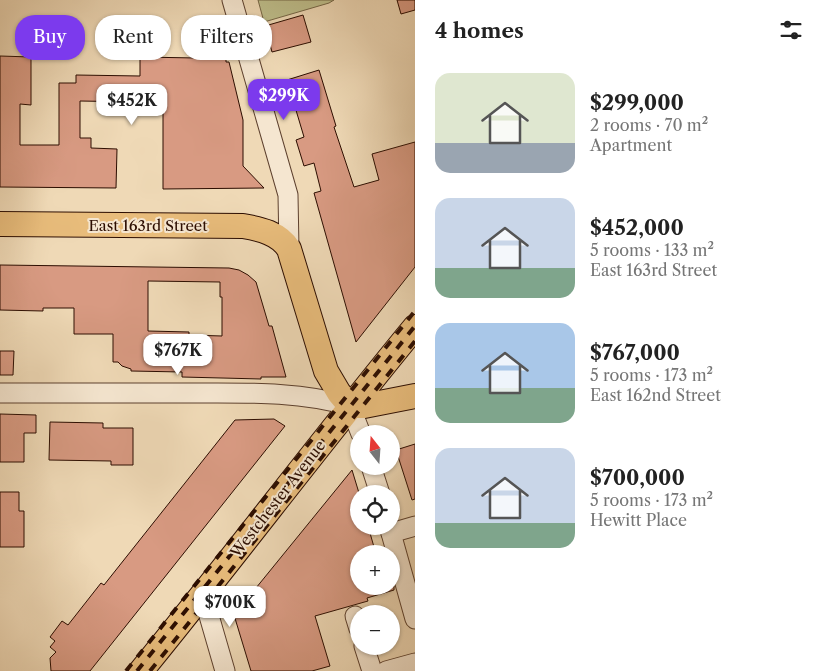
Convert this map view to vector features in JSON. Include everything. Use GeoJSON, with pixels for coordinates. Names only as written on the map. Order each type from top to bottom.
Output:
{"type":"FeatureCollection","features":[{"type":"Feature","properties":{"kind":"main road","name":"East 163rd Street"},"geometry":{"type":"LineString","coordinates":[[0,224],[243,226],[272,234],[286,243],[289,249]]}},
{"type":"Feature","properties":{"kind":"main road"},"geometry":{"type":"LineString","coordinates":[[289,249],[326,372],[350,406],[371,405],[415,396]]}},
{"type":"Feature","properties":{"kind":"main road","name":"Westchester Avenue"},"geometry":{"type":"LineString","coordinates":[[141,671],[203,595],[350,406],[415,327]]}},
{"type":"Feature","properties":{"kind":"street"},"geometry":{"type":"LineString","coordinates":[[232,0],[288,195],[289,249]]}},
{"type":"Feature","properties":{"kind":"street"},"geometry":{"type":"LineString","coordinates":[[0,393],[286,395],[327,399],[350,406],[357,425]]}},
{"type":"Feature","properties":{"kind":"street"},"geometry":{"type":"LineString","coordinates":[[400,528],[415,526]]}},
{"type":"Feature","properties":{"kind":"street"},"geometry":{"type":"LineString","coordinates":[[391,535],[415,619]]}},
{"type":"Feature","properties":{"kind":"street"},"geometry":{"type":"LineString","coordinates":[[203,595],[226,671]]}},
{"type":"Feature","properties":{"kind":"street"},"geometry":{"type":"LineString","coordinates":[[367,655],[372,671]]}},
{"type":"Feature","properties":{"kind":"street"},"geometry":{"type":"LineString","coordinates":[[386,671],[415,663]]}},
{"type":"Feature","properties":{"kind":"green space"},"geometry":{"type":"Polygon","coordinates":[[[258,0],[334,0],[272,20],[272,15],[262,15],[258,0]]]}},
{"type":"Feature","properties":{"kind":"building"},"geometry":{"type":"Polygon","coordinates":[[[397,0],[415,0],[415,10],[401,14],[397,0]]]}},
{"type":"Feature","properties":{"kind":"building"},"geometry":{"type":"Polygon","coordinates":[[[303,15],[311,42],[272,52],[272,24],[303,15]]]}},
{"type":"Feature","properties":{"kind":"building"},"geometry":{"type":"Polygon","coordinates":[[[0,56],[15,56],[15,60],[31,60],[31,105],[20,104],[20,145],[59,145],[59,83],[76,83],[76,75],[140,76],[140,60],[171,60],[171,58],[181,58],[181,60],[226,60],[226,62],[229,62],[243,120],[243,166],[264,188],[163,189],[163,105],[140,105],[140,102],[80,101],[80,138],[91,138],[91,148],[117,149],[116,188],[0,187],[0,56]]]}},
{"type":"Feature","properties":{"kind":"building"},"geometry":{"type":"Polygon","coordinates":[[[319,70],[336,126],[334,127],[354,187],[379,180],[372,154],[415,142],[415,267],[356,342],[314,193],[321,191],[314,163],[304,166],[296,140],[304,137],[287,80],[319,70]]]}},
{"type":"Feature","properties":{"kind":"building"},"geometry":{"type":"Polygon","coordinates":[[[0,265],[229,268],[239,270],[256,282],[269,326],[272,326],[286,377],[261,377],[261,379],[182,377],[182,372],[131,371],[131,369],[122,366],[118,362],[113,362],[113,334],[74,334],[74,308],[43,308],[43,311],[0,310],[0,265]],[[148,281],[148,331],[189,332],[189,335],[222,336],[220,282],[148,281]]]}},
{"type":"Feature","properties":{"kind":"building"},"geometry":{"type":"Polygon","coordinates":[[[0,351],[14,351],[13,375],[0,375],[0,351]]]}},
{"type":"Feature","properties":{"kind":"building"},"geometry":{"type":"Polygon","coordinates":[[[0,414],[36,415],[36,433],[24,433],[24,462],[0,462],[0,414]]]}},
{"type":"Feature","properties":{"kind":"building"},"geometry":{"type":"Polygon","coordinates":[[[274,419],[285,426],[90,671],[51,671],[50,658],[56,652],[50,647],[55,641],[50,637],[62,621],[68,625],[101,583],[104,585],[235,420],[274,419]]]}},
{"type":"Feature","properties":{"kind":"building"},"geometry":{"type":"Polygon","coordinates":[[[50,422],[103,423],[103,428],[133,428],[133,465],[111,465],[111,461],[49,460],[50,422]]]}},
{"type":"Feature","properties":{"kind":"building"},"geometry":{"type":"Polygon","coordinates":[[[415,444],[415,499],[412,500],[400,462],[400,449],[415,444]]]}},
{"type":"Feature","properties":{"kind":"building"},"geometry":{"type":"Polygon","coordinates":[[[350,472],[350,475],[354,475],[357,485],[350,485],[350,535],[371,535],[373,545],[350,545],[350,595],[377,595],[367,598],[368,601],[315,616],[330,666],[312,671],[251,671],[234,615],[350,472]]]}},
{"type":"Feature","properties":{"kind":"building"},"geometry":{"type":"Polygon","coordinates":[[[0,492],[19,492],[19,511],[24,511],[24,547],[0,547],[0,492]]]}},
{"type":"Feature","properties":{"kind":"railway"},"geometry":{"type":"LineString","coordinates":[[126,671],[415,311]]}},
{"type":"Feature","properties":{"kind":"railway"},"geometry":{"type":"LineString","coordinates":[[137,671],[415,326]]}},
{"type":"Feature","properties":{"kind":"railway"},"geometry":{"type":"LineString","coordinates":[[150,671],[415,341]]}}]}
